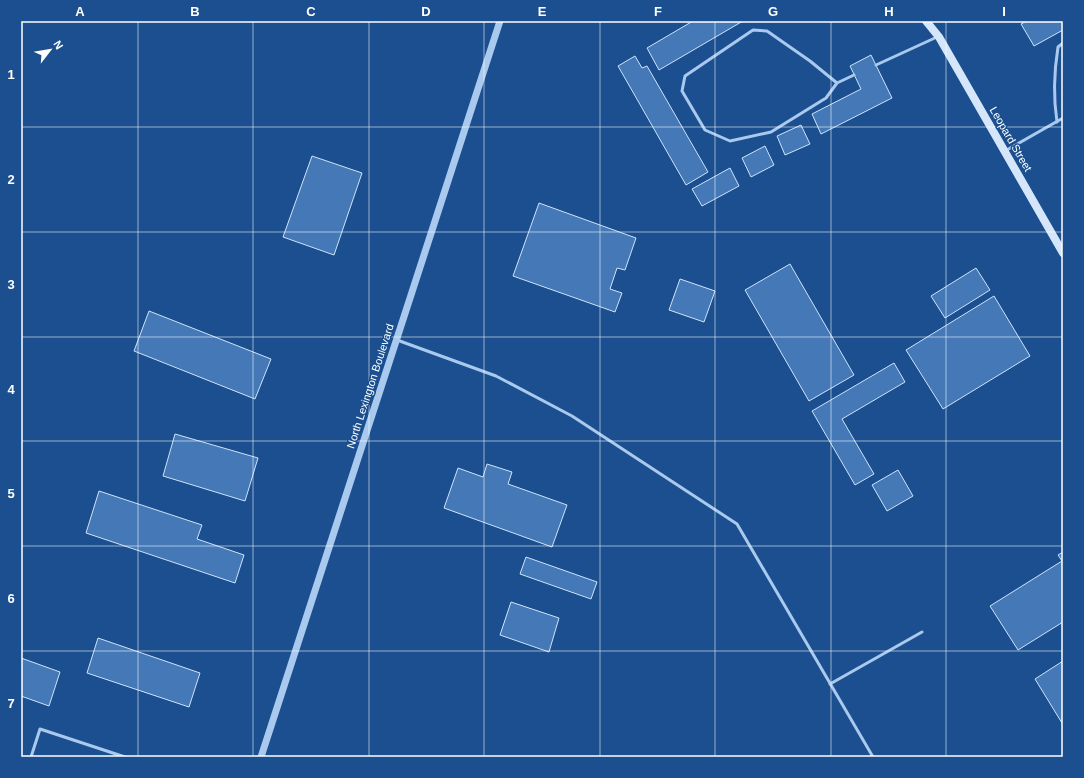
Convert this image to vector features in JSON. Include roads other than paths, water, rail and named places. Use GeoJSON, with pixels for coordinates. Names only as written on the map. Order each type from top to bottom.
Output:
{"type":"FeatureCollection","features":[{"type":"Feature","properties":{"kind":"main road","name":"Leopard Street"},"geometry":{"type":"LineString","coordinates":[[926,21],[939,37],[1063,253]]}},
{"type":"Feature","properties":{"kind":"main road","name":"Leopard Street"},"geometry":{"type":"LineString","coordinates":[[934,21],[939,37]]}},
{"type":"Feature","properties":{"kind":"street","name":"North Lexington Boulevard"},"geometry":{"type":"LineString","coordinates":[[261,757],[500,21]]}},
{"type":"Feature","properties":{"kind":"lane"},"geometry":{"type":"LineString","coordinates":[[837,83],[810,61],[767,31],[753,30],[685,76],[682,91],[705,130],[730,141],[771,132],[826,98],[837,83],[854,75]]}},
{"type":"Feature","properties":{"kind":"lane"},"geometry":{"type":"LineString","coordinates":[[876,65],[939,37]]}},
{"type":"Feature","properties":{"kind":"lane"},"geometry":{"type":"LineString","coordinates":[[1057,122],[1054,104],[1054,72],[1058,47],[1063,44]]}},
{"type":"Feature","properties":{"kind":"lane"},"geometry":{"type":"LineString","coordinates":[[1005,151],[1063,118]]}},
{"type":"Feature","properties":{"kind":"lane"},"geometry":{"type":"LineString","coordinates":[[397,340],[496,376],[572,416],[737,524],[873,757]]}},
{"type":"Feature","properties":{"kind":"lane"},"geometry":{"type":"LineString","coordinates":[[830,684],[922,632]]}},
{"type":"Feature","properties":{"kind":"lane"},"geometry":{"type":"LineString","coordinates":[[31,757],[40,729],[125,757]]}}]}
